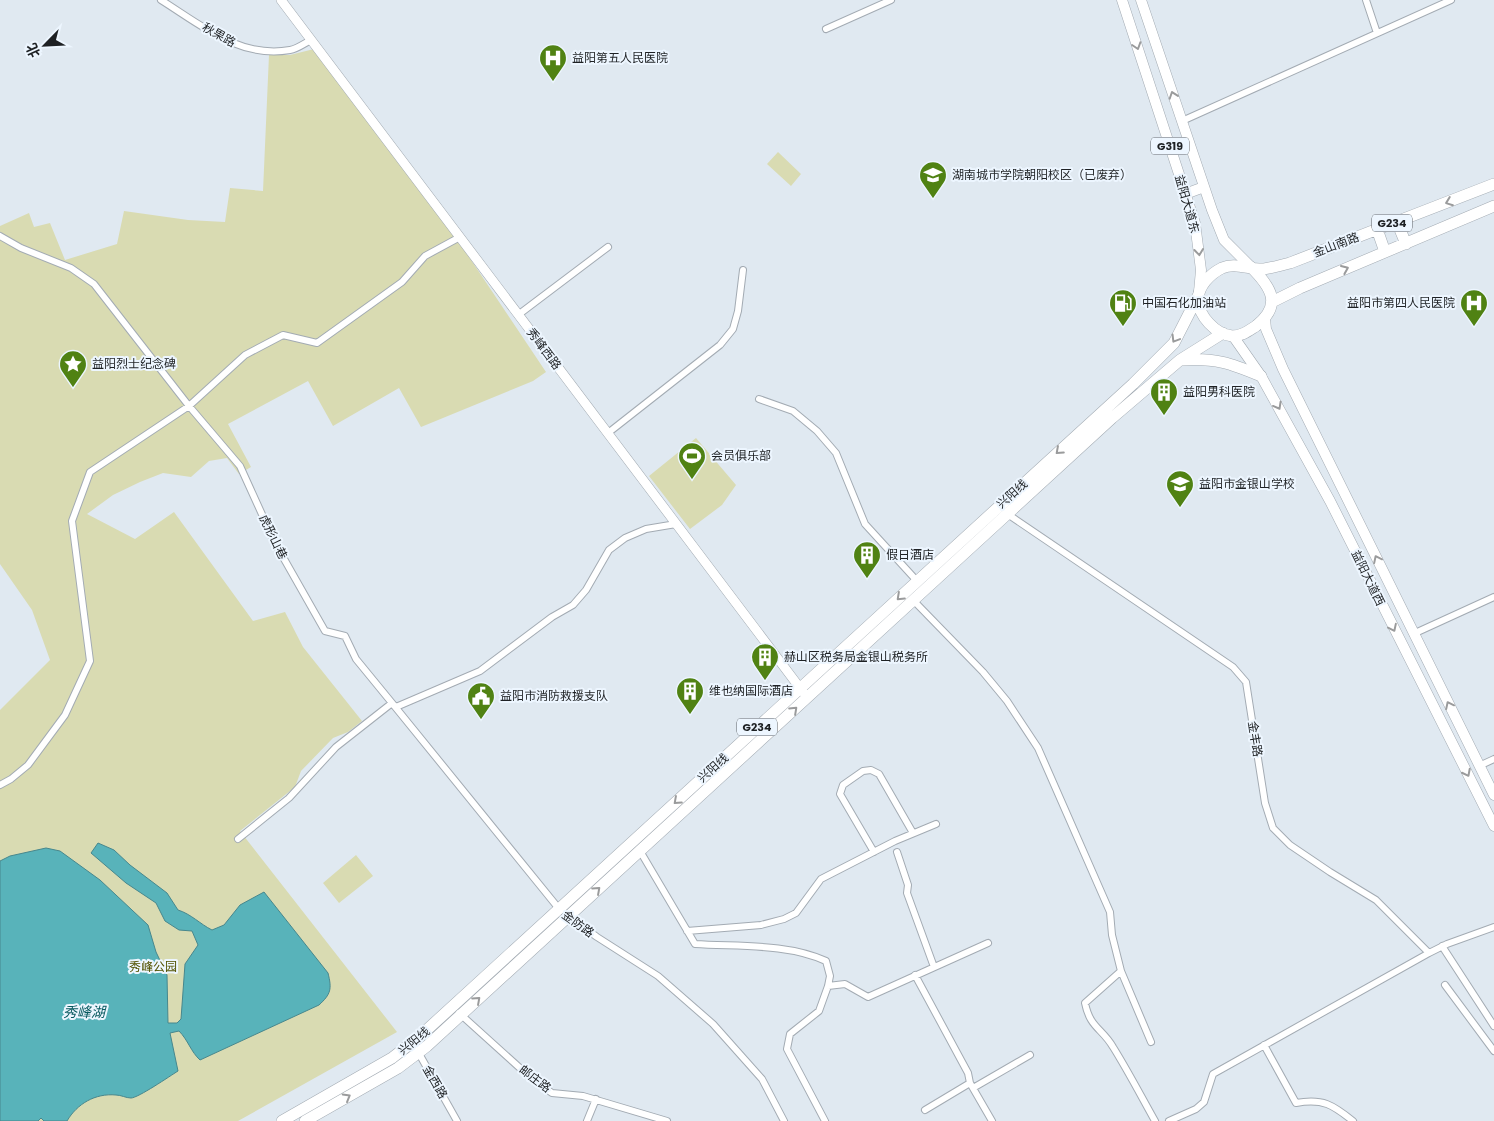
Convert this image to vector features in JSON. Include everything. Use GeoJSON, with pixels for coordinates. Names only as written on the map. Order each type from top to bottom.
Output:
{"type":"FeatureCollection","features":[{"type":"Feature","properties":{"kind":"highway","name":"金山南路"},"geometry":{"type":"LineString","coordinates":[[1251,267],[1262,269],[1290,263],[1494,184]]}},
{"type":"Feature","properties":{"kind":"highway","name":"金山南路"},"geometry":{"type":"LineString","coordinates":[[1272,302],[1300,288],[1494,206]]}},
{"type":"Feature","properties":{"kind":"highway"},"geometry":{"type":"LineString","coordinates":[[1397,222],[1406,244]]}},
{"type":"Feature","properties":{"kind":"highway"},"geometry":{"type":"LineString","coordinates":[[1377,229],[1385,252]]}},
{"type":"Feature","properties":{"kind":"highway","name":"G234"},"geometry":{"type":"LineString","coordinates":[[1198,296],[1200,287],[1223,268],[1233,266],[1251,267]]}},
{"type":"Feature","properties":{"kind":"highway"},"geometry":{"type":"LineString","coordinates":[[1251,267],[1264,280],[1272,302],[1271,311],[1265,319]]}},
{"type":"Feature","properties":{"kind":"highway"},"geometry":{"type":"LineString","coordinates":[[1198,296],[1198,306],[1205,319],[1228,335]]}},
{"type":"Feature","properties":{"kind":"highway","name":"兴阳线"},"geometry":{"type":"LineString","coordinates":[[305,1121],[398,1068],[415,1048],[804,693],[913,600],[1174,343],[1198,296]]}},
{"type":"Feature","properties":{"kind":"highway","name":"G234"},"geometry":{"type":"LineString","coordinates":[[1228,335],[1245,334],[1265,319]]}},
{"type":"Feature","properties":{"kind":"highway","name":"兴阳线"},"geometry":{"type":"LineString","coordinates":[[564,913],[640,851],[917,581],[1003,511],[1180,360],[1228,335]]}},
{"type":"Feature","properties":{"kind":"highway"},"geometry":{"type":"LineString","coordinates":[[1180,360],[1206,359],[1234,364],[1261,376]]}},
{"type":"Feature","properties":{"kind":"highway","name":"兴阳线"},"geometry":{"type":"LineString","coordinates":[[282,1121],[392,1058],[415,1048]]}},
{"type":"Feature","properties":{"kind":"main road","name":"益阳大道东"},"geometry":{"type":"LineString","coordinates":[[1122,0],[1195,223],[1201,270],[1198,296]]}},
{"type":"Feature","properties":{"kind":"main road","name":"G319"},"geometry":{"type":"LineString","coordinates":[[1141,0],[1204,187],[1224,240],[1251,267]]}},
{"type":"Feature","properties":{"kind":"main road"},"geometry":{"type":"LineString","coordinates":[[1185,194],[1204,187]]}},
{"type":"Feature","properties":{"kind":"main road","name":"益阳大道西"},"geometry":{"type":"LineString","coordinates":[[1265,319],[1266,329],[1283,369],[1479,766],[1490,782],[1494,795]]}},
{"type":"Feature","properties":{"kind":"main road","name":"益阳大道西"},"geometry":{"type":"LineString","coordinates":[[1228,335],[1261,376],[1330,501],[1494,826]]}},
{"type":"Feature","properties":{"kind":"street","name":"秋果路"},"geometry":{"type":"LineString","coordinates":[[161,0],[219,37],[242,48],[263,51],[292,50],[311,40]]}},
{"type":"Feature","properties":{"kind":"street","name":"秀峰西路"},"geometry":{"type":"LineString","coordinates":[[281,0],[804,693]]}},
{"type":"Feature","properties":{"kind":"street"},"geometry":{"type":"LineString","coordinates":[[826,29],[891,0]]}},
{"type":"Feature","properties":{"kind":"street"},"geometry":{"type":"LineString","coordinates":[[1366,0],[1377,33]]}},
{"type":"Feature","properties":{"kind":"street"},"geometry":{"type":"LineString","coordinates":[[1182,121],[1451,0]]}},
{"type":"Feature","properties":{"kind":"street","name":"虎形山巷"},"geometry":{"type":"LineString","coordinates":[[0,236],[22,248],[71,268],[94,284],[189,406],[240,466],[275,543],[325,631],[345,636],[356,659],[394,705]]}},
{"type":"Feature","properties":{"kind":"street"},"geometry":{"type":"LineString","coordinates":[[0,785],[11,779],[28,765],[65,715],[90,661],[72,521],[90,472],[189,406],[245,354],[284,335],[317,343],[402,282],[426,256],[460,237]]}},
{"type":"Feature","properties":{"kind":"street"},"geometry":{"type":"LineString","coordinates":[[518,315],[608,247]]}},
{"type":"Feature","properties":{"kind":"street"},"geometry":{"type":"LineString","coordinates":[[608,433],[720,345],[733,329],[738,311],[743,270]]}},
{"type":"Feature","properties":{"kind":"street"},"geometry":{"type":"LineString","coordinates":[[759,399],[793,411],[817,432],[836,453],[866,524],[917,581]]}},
{"type":"Feature","properties":{"kind":"street","name":"金丰路"},"geometry":{"type":"LineString","coordinates":[[1003,511],[1233,667],[1246,682],[1265,803],[1273,828],[1290,845],[1376,900],[1429,953]]}},
{"type":"Feature","properties":{"kind":"street"},"geometry":{"type":"LineString","coordinates":[[238,839],[288,798],[336,747],[394,705],[480,671],[552,617],[573,604],[586,590],[609,550],[625,538],[646,529],[676,524]]}},
{"type":"Feature","properties":{"kind":"street"},"geometry":{"type":"LineString","coordinates":[[1413,634],[1494,597]]}},
{"type":"Feature","properties":{"kind":"street"},"geometry":{"type":"LineString","coordinates":[[913,600],[983,672],[1008,701],[1038,748],[1110,912],[1112,936],[1121,971],[1151,1042]]}},
{"type":"Feature","properties":{"kind":"street","name":"金防路"},"geometry":{"type":"LineString","coordinates":[[394,705],[564,913],[597,937],[658,976],[713,1024],[762,1078],[784,1121]]}},
{"type":"Feature","properties":{"kind":"street"},"geometry":{"type":"LineString","coordinates":[[1479,766],[1494,759]]}},
{"type":"Feature","properties":{"kind":"street"},"geometry":{"type":"LineString","coordinates":[[874,852],[840,794],[843,785],[863,771],[870,770],[879,774],[913,833]]}},
{"type":"Feature","properties":{"kind":"street"},"geometry":{"type":"LineString","coordinates":[[687,931],[761,925],[784,919],[796,913],[821,880],[913,833],[936,824]]}},
{"type":"Feature","properties":{"kind":"street"},"geometry":{"type":"LineString","coordinates":[[640,851],[695,944],[780,949],[816,956],[826,961],[830,976],[819,1011],[790,1034],[787,1049],[825,1121]]}},
{"type":"Feature","properties":{"kind":"street"},"geometry":{"type":"LineString","coordinates":[[897,852],[908,885],[907,893],[934,967]]}},
{"type":"Feature","properties":{"kind":"street"},"geometry":{"type":"LineString","coordinates":[[1168,1121],[1196,1109],[1204,1102],[1213,1074],[1442,946],[1494,927]]}},
{"type":"Feature","properties":{"kind":"street"},"geometry":{"type":"LineString","coordinates":[[828,986],[845,984],[868,998],[988,943]]}},
{"type":"Feature","properties":{"kind":"street"},"geometry":{"type":"LineString","coordinates":[[1442,946],[1494,1026]]}},
{"type":"Feature","properties":{"kind":"street"},"geometry":{"type":"LineString","coordinates":[[1121,971],[1085,1003],[1087,1016],[1095,1028],[1112,1045],[1155,1121]]}},
{"type":"Feature","properties":{"kind":"street"},"geometry":{"type":"LineString","coordinates":[[915,975],[992,1121]]}},
{"type":"Feature","properties":{"kind":"street"},"geometry":{"type":"LineString","coordinates":[[1445,985],[1494,1051]]}},
{"type":"Feature","properties":{"kind":"street","name":"邮庄路"},"geometry":{"type":"LineString","coordinates":[[457,1011],[531,1078],[552,1093],[583,1096],[667,1121]]}},
{"type":"Feature","properties":{"kind":"street"},"geometry":{"type":"LineString","coordinates":[[1264,1045],[1296,1103],[1312,1100],[1335,1106],[1354,1121]]}},
{"type":"Feature","properties":{"kind":"street","name":"金西路"},"geometry":{"type":"LineString","coordinates":[[415,1048],[457,1121]]}},
{"type":"Feature","properties":{"kind":"street"},"geometry":{"type":"LineString","coordinates":[[925,1110],[1030,1055]]}},
{"type":"Feature","properties":{"kind":"street"},"geometry":{"type":"LineString","coordinates":[[587,1121],[596,1100]]}},
{"type":"Feature","properties":{"kind":"green space","name":"秀峰公园"},"geometry":{"type":"Polygon","coordinates":[[[314,49],[455,236],[546,372],[533,381],[421,427],[399,388],[333,426],[308,381],[228,424],[251,467],[239,474],[227,458],[209,461],[191,477],[163,473],[113,495],[87,514],[135,539],[174,512],[253,621],[285,612],[303,647],[362,721],[348,732],[333,738],[301,771],[295,787],[240,831],[397,1032],[238,1121],[0,1121],[0,710],[50,660],[32,610],[0,564],[0,226],[29,213],[34,227],[50,223],[65,260],[117,244],[124,211],[188,220],[225,222],[230,188],[263,191],[269,55],[290,55],[314,49]]]}},
{"type":"Feature","properties":{"kind":"green space"},"geometry":{"type":"Polygon","coordinates":[[[778,152],[801,174],[791,186],[767,164],[778,152]]]}},
{"type":"Feature","properties":{"kind":"green space","name":"会员俱乐部"},"geometry":{"type":"Polygon","coordinates":[[[696,438],[736,485],[722,505],[690,529],[649,476],[696,438]]]}},
{"type":"Feature","properties":{"kind":"green space"},"geometry":{"type":"Polygon","coordinates":[[[356,855],[373,876],[339,903],[323,883],[356,855]]]}},
{"type":"Feature","properties":{"kind":"water","name":"秀峰湖"},"geometry":{"type":"Polygon","coordinates":[[[98,843],[114,850],[130,865],[167,893],[178,910],[212,930],[224,925],[240,905],[264,892],[328,973],[330,991],[319,1005],[200,1060],[179,1031],[170,1033],[178,1071],[135,1097],[108,1095],[94,1098],[76,1109],[67,1121],[44,1121],[41,1118],[38,1121],[0,1121],[0,861],[10,856],[46,848],[60,851],[100,880],[148,925],[156,952],[167,975],[168,1023],[177,1023],[181,1019],[185,964],[198,945],[192,931],[179,930],[165,921],[156,903],[126,883],[91,853],[98,843]]]}},
{"type":"Feature","properties":{"kind":"place","name":"益阳第五人民医院"},"geometry":{"type":"Point","coordinates":[553,82]}},
{"type":"Feature","properties":{"kind":"place","name":"湖南城市学院朝阳校区（已废弃）"},"geometry":{"type":"Point","coordinates":[933,199]}},
{"type":"Feature","properties":{"kind":"place","name":"中国石化加油站"},"geometry":{"type":"Point","coordinates":[1123,327]}},
{"type":"Feature","properties":{"kind":"place","name":"益阳市第四人民医院"},"geometry":{"type":"Point","coordinates":[1474,327]}},
{"type":"Feature","properties":{"kind":"place","name":"益阳烈士纪念碑"},"geometry":{"type":"Point","coordinates":[73,388]}},
{"type":"Feature","properties":{"kind":"place","name":"益阳男科医院"},"geometry":{"type":"Point","coordinates":[1164,416]}},
{"type":"Feature","properties":{"kind":"place","name":"会员俱乐部"},"geometry":{"type":"Point","coordinates":[692,480]}},
{"type":"Feature","properties":{"kind":"place","name":"益阳市金银山学校"},"geometry":{"type":"Point","coordinates":[1180,508]}},
{"type":"Feature","properties":{"kind":"place","name":"假日酒店"},"geometry":{"type":"Point","coordinates":[867,579]}},
{"type":"Feature","properties":{"kind":"place","name":"赫山区税务局金银山税务所"},"geometry":{"type":"Point","coordinates":[765,681]}},
{"type":"Feature","properties":{"kind":"place","name":"维也纳国际酒店"},"geometry":{"type":"Point","coordinates":[690,715]}},
{"type":"Feature","properties":{"kind":"place","name":"益阳市消防救援支队"},"geometry":{"type":"Point","coordinates":[481,720]}}]}
